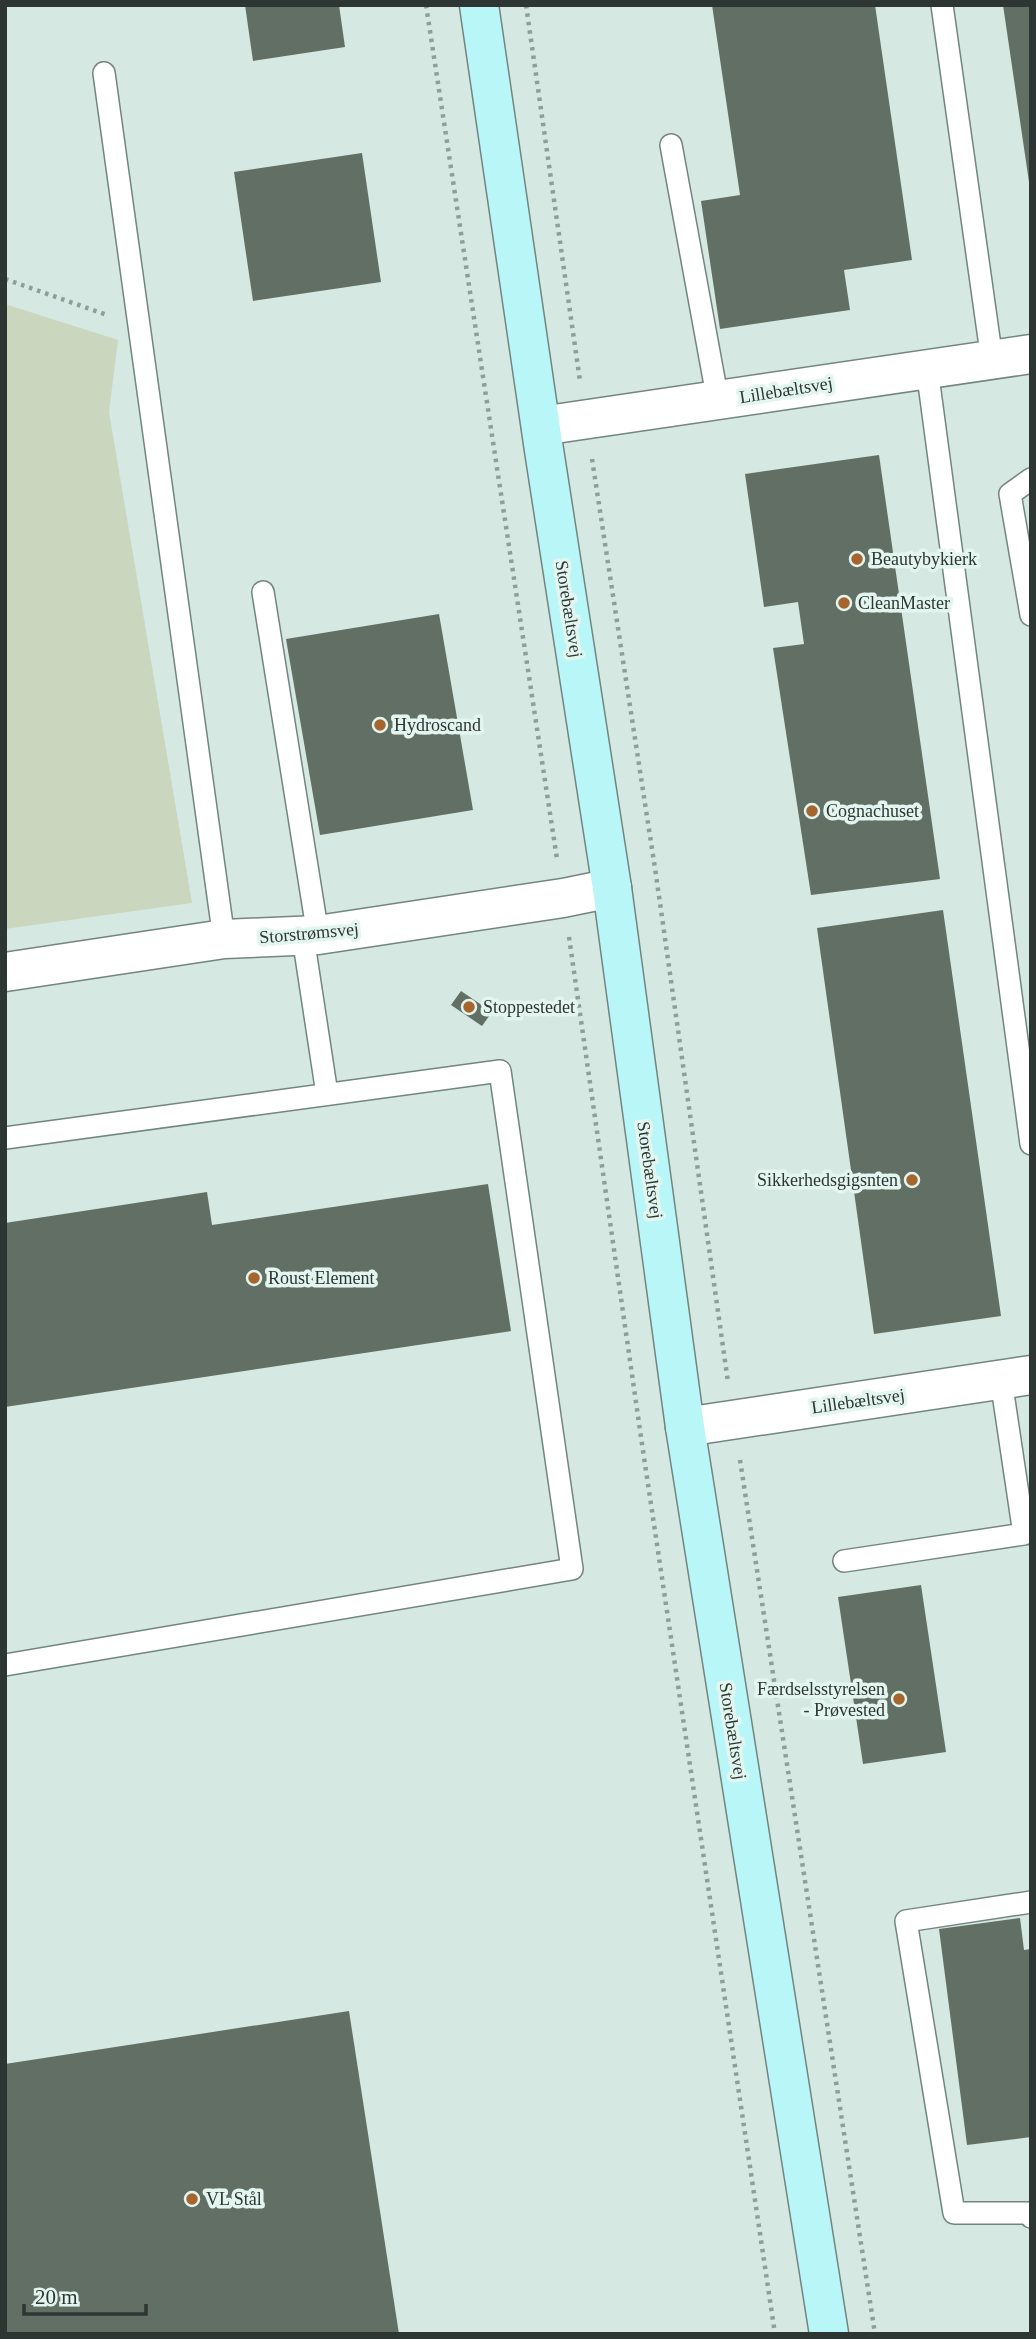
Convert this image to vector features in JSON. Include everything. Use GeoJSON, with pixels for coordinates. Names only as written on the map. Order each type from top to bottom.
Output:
{"type":"FeatureCollection","features":[{"type":"Feature","properties":{"kind":"street","name":"Storebæltsvej"},"geometry":{"type":"LineString","coordinates":[[479,5],[612,888],[685,1427],[829,2334]]}},
{"type":"Feature","properties":{"kind":"street","name":"Lillebæltsvej"},"geometry":{"type":"LineString","coordinates":[[541,426],[1031,354]]}},
{"type":"Feature","properties":{"kind":"street","name":"Storstrømsvej"},"geometry":{"type":"LineString","coordinates":[[5,972],[224,939],[311,936],[563,898],[612,888]]}},
{"type":"Feature","properties":{"kind":"street","name":"Lillebæltsvej"},"geometry":{"type":"LineString","coordinates":[[685,1427],[1016,1378]]}},
{"type":"Feature","properties":{"kind":"lane"},"geometry":{"type":"LineString","coordinates":[[942,5],[992,360]]}},
{"type":"Feature","properties":{"kind":"lane"},"geometry":{"type":"LineString","coordinates":[[104,73],[224,939]]}},
{"type":"Feature","properties":{"kind":"lane"},"geometry":{"type":"LineString","coordinates":[[671,145],[718,401]]}},
{"type":"Feature","properties":{"kind":"lane"},"geometry":{"type":"LineString","coordinates":[[927,369],[1031,1144]]}},
{"type":"Feature","properties":{"kind":"lane"},"geometry":{"type":"LineString","coordinates":[[1031,479],[1010,494],[1031,615]]}},
{"type":"Feature","properties":{"kind":"lane"},"geometry":{"type":"LineString","coordinates":[[263,592],[311,936],[327,1094]]}},
{"type":"Feature","properties":{"kind":"lane"},"geometry":{"type":"LineString","coordinates":[[5,1138],[499,1071],[572,1569],[5,1665]]}},
{"type":"Feature","properties":{"kind":"lane"},"geometry":{"type":"LineString","coordinates":[[844,1561],[1024,1534],[1016,1378]]}},
{"type":"Feature","properties":{"kind":"lane"},"geometry":{"type":"LineString","coordinates":[[1031,1902],[906,1921],[954,2213],[1030,2213],[1031,2217]]}},
{"type":"Feature","properties":{"kind":"path"},"geometry":{"type":"LineString","coordinates":[[426,5],[563,898],[775,2334]]}},
{"type":"Feature","properties":{"kind":"path"},"geometry":{"type":"LineString","coordinates":[[526,5],[734,1419],[875,2334]]}},
{"type":"Feature","properties":{"kind":"path"},"geometry":{"type":"LineString","coordinates":[[5,279],[139,326]]}},
{"type":"Feature","properties":{"kind":"green space"},"geometry":{"type":"Polygon","coordinates":[[[5,304],[118,340],[109,412],[192,903],[5,929],[5,304]]]}},
{"type":"Feature","properties":{"kind":"building"},"geometry":{"type":"Polygon","coordinates":[[[245,5],[339,5],[345,47],[253,61],[245,5]]]}},
{"type":"Feature","properties":{"kind":"building"},"geometry":{"type":"Polygon","coordinates":[[[712,5],[875,5],[912,260],[844,270],[850,310],[720,329],[701,201],[740,195],[712,5]]]}},
{"type":"Feature","properties":{"kind":"building"},"geometry":{"type":"Polygon","coordinates":[[[1003,5],[1031,5],[1031,182],[1029,182],[1003,5]]]}},
{"type":"Feature","properties":{"kind":"building"},"geometry":{"type":"Polygon","coordinates":[[[362,153],[381,282],[253,301],[234,172],[362,153]]]}},
{"type":"Feature","properties":{"kind":"building"},"geometry":{"type":"Polygon","coordinates":[[[879,455],[940,879],[811,895],[773,648],[804,644],[798,602],[764,607],[745,474],[879,455]]]}},
{"type":"Feature","properties":{"kind":"building","name":"Hydroscand"},"geometry":{"type":"Polygon","coordinates":[[[439,614],[473,810],[320,835],[286,639],[439,614]]]}},
{"type":"Feature","properties":{"kind":"building"},"geometry":{"type":"Polygon","coordinates":[[[943,910],[1001,1316],[874,1334],[817,928],[943,910]]]}},
{"type":"Feature","properties":{"kind":"building"},"geometry":{"type":"Polygon","coordinates":[[[461,991],[492,1012],[482,1026],[451,1005],[461,991]]]}},
{"type":"Feature","properties":{"kind":"building","name":"Roust Element"},"geometry":{"type":"Polygon","coordinates":[[[488,1184],[511,1331],[5,1407],[5,1223],[207,1192],[212,1225],[488,1184]]]}},
{"type":"Feature","properties":{"kind":"building"},"geometry":{"type":"Polygon","coordinates":[[[921,1585],[946,1752],[863,1764],[838,1597],[921,1585]]]}},
{"type":"Feature","properties":{"kind":"building"},"geometry":{"type":"Polygon","coordinates":[[[1020,1918],[1024,1950],[1031,1949],[1031,2137],[967,2145],[939,1929],[1020,1918]]]}},
{"type":"Feature","properties":{"kind":"building","name":"VL Stål"},"geometry":{"type":"Polygon","coordinates":[[[349,2011],[399,2334],[5,2334],[5,2064],[349,2011]]]}},
{"type":"Feature","properties":{"kind":"place","name":"Beautybykierk"},"geometry":{"type":"Point","coordinates":[857,559]}},
{"type":"Feature","properties":{"kind":"place","name":"CleanMaster"},"geometry":{"type":"Point","coordinates":[844,603]}},
{"type":"Feature","properties":{"kind":"place","name":"Hydroscand"},"geometry":{"type":"Point","coordinates":[380,725]}},
{"type":"Feature","properties":{"kind":"place","name":"Cognachuset"},"geometry":{"type":"Point","coordinates":[812,811]}},
{"type":"Feature","properties":{"kind":"place","name":"Stoppestedet"},"geometry":{"type":"Point","coordinates":[469,1007]}},
{"type":"Feature","properties":{"kind":"place","name":"Sikkerhedsgigsnten"},"geometry":{"type":"Point","coordinates":[912,1180]}},
{"type":"Feature","properties":{"kind":"place","name":"Roust Element"},"geometry":{"type":"Point","coordinates":[254,1278]}},
{"type":"Feature","properties":{"kind":"place","name":"Færdselsstyrelsen - Prøvested"},"geometry":{"type":"Point","coordinates":[899,1699]}},
{"type":"Feature","properties":{"kind":"place","name":"VL Stål"},"geometry":{"type":"Point","coordinates":[192,2199]}}]}
